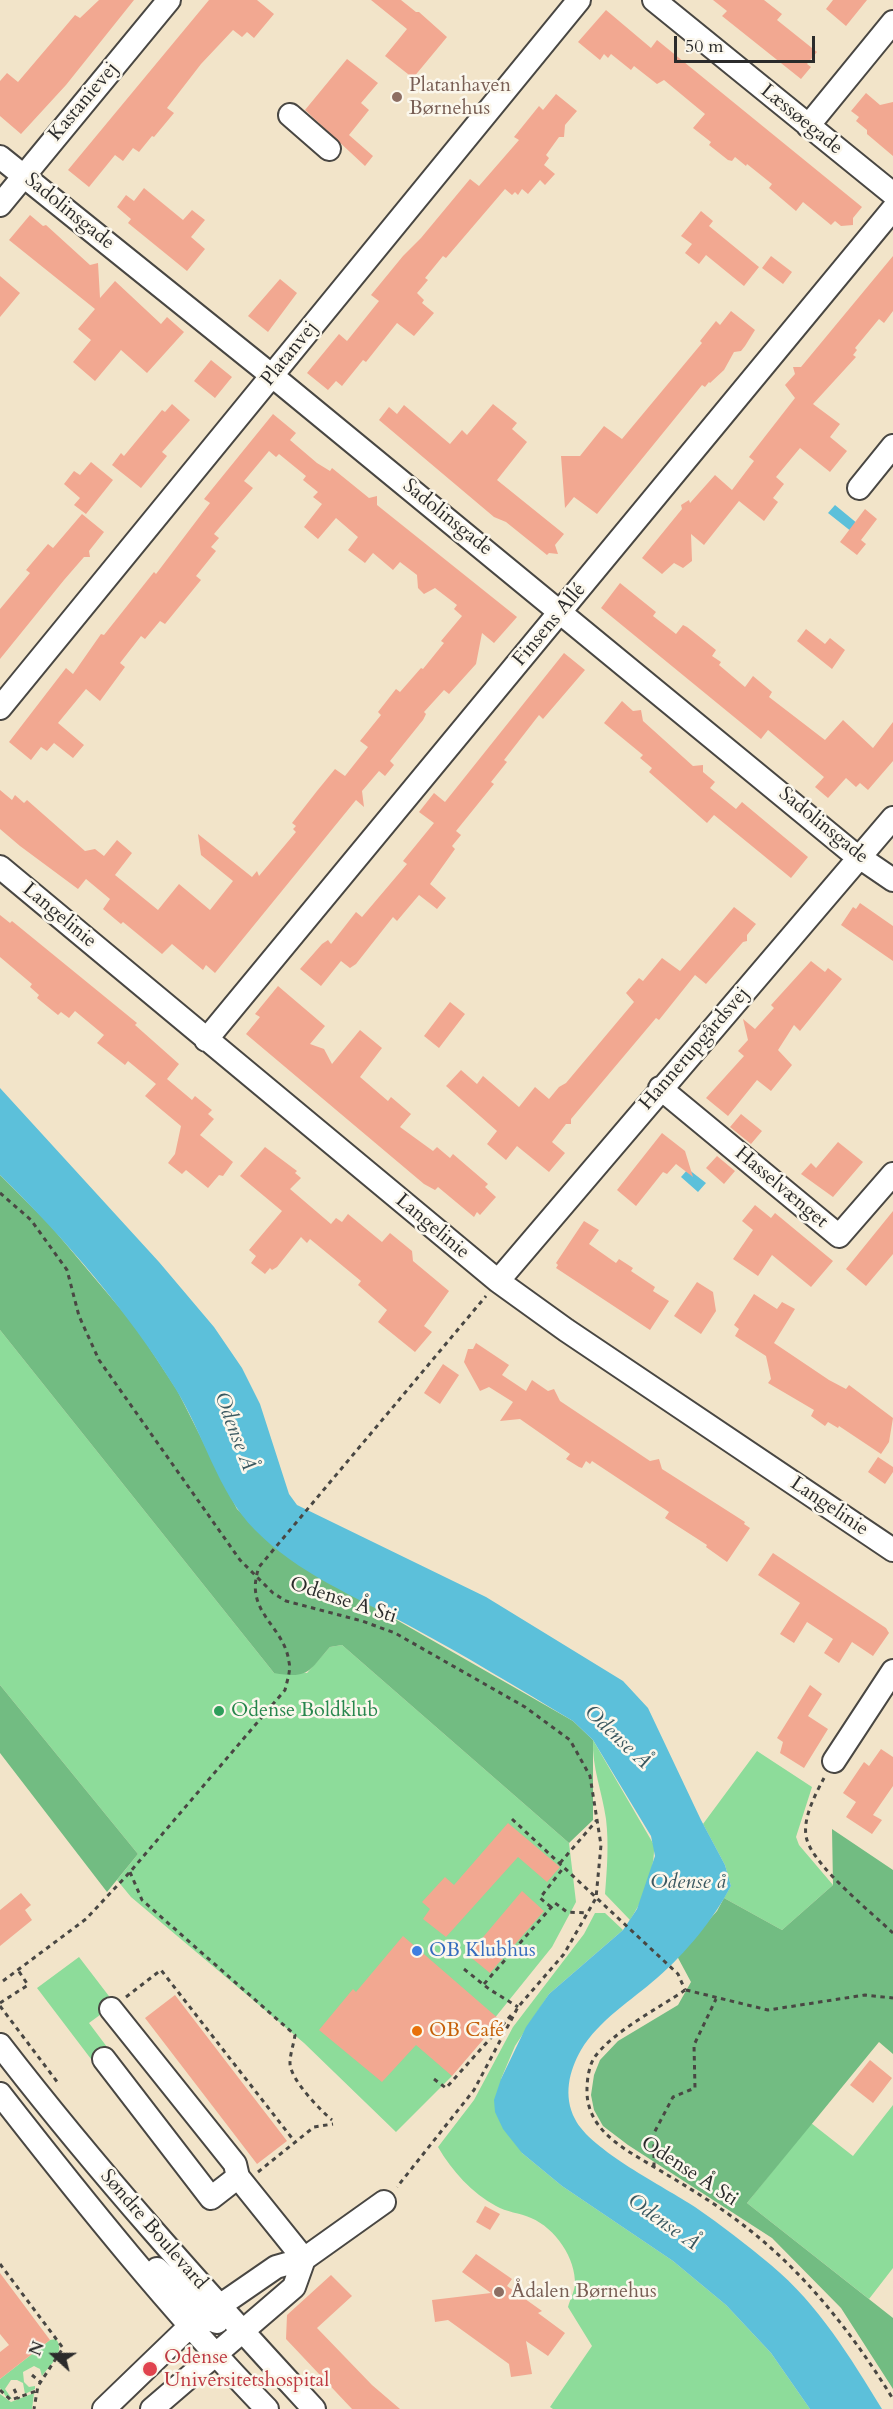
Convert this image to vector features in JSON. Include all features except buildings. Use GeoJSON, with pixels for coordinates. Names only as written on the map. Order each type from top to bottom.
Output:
{"type":"FeatureCollection","features":[{"type":"Feature","properties":{"kind":"street","name":"Kastanievej"},"geometry":{"type":"LineString","coordinates":[[0,205],[169,0]]}},
{"type":"Feature","properties":{"kind":"street","name":"Platanvej"},"geometry":{"type":"LineString","coordinates":[[0,708],[579,0]]}},
{"type":"Feature","properties":{"kind":"street","name":"Læssøegade"},"geometry":{"type":"LineString","coordinates":[[654,0],[893,194]]}},
{"type":"Feature","properties":{"kind":"street"},"geometry":{"type":"LineString","coordinates":[[808,126],[893,22]]}},
{"type":"Feature","properties":{"kind":"street"},"geometry":{"type":"LineString","coordinates":[[290,115],[329,149]]}},
{"type":"Feature","properties":{"kind":"street","name":"Sadolinsgade"},"geometry":{"type":"LineString","coordinates":[[0,158],[272,376],[859,858],[893,880]]}},
{"type":"Feature","properties":{"kind":"street","name":"Finsens Allé"},"geometry":{"type":"LineString","coordinates":[[206,1040],[893,210]]}},
{"type":"Feature","properties":{"kind":"street"},"geometry":{"type":"LineString","coordinates":[[860,488],[893,446]]}},
{"type":"Feature","properties":{"kind":"street","name":"Hannerupgårdsvej"},"geometry":{"type":"LineString","coordinates":[[498,1281],[660,1088],[893,818]]}},
{"type":"Feature","properties":{"kind":"street","name":"Langelinie"},"geometry":{"type":"LineString","coordinates":[[0,867],[498,1281],[576,1337],[893,1550]]}},
{"type":"Feature","properties":{"kind":"street","name":"Hasselvænget"},"geometry":{"type":"LineString","coordinates":[[660,1088],[839,1236],[893,1174]]}},
{"type":"Feature","properties":{"kind":"street"},"geometry":{"type":"LineString","coordinates":[[834,1761],[893,1671]]}},
{"type":"Feature","properties":{"kind":"street"},"geometry":{"type":"LineString","coordinates":[[111,2009],[236,2164],[238,2177],[304,2259]]}},
{"type":"Feature","properties":{"kind":"street","name":"Søndre Boulevard"},"geometry":{"type":"LineString","coordinates":[[0,2045],[204,2317],[228,2341],[267,2409]]}},
{"type":"Feature","properties":{"kind":"street"},"geometry":{"type":"LineString","coordinates":[[104,2059],[211,2198],[238,2177]]}},
{"type":"Feature","properties":{"kind":"street","name":"Søndre Boulevard"},"geometry":{"type":"LineString","coordinates":[[0,2094],[119,2244],[204,2317],[228,2341],[314,2409]]}},
{"type":"Feature","properties":{"kind":"street"},"geometry":{"type":"LineString","coordinates":[[104,2409],[204,2317],[276,2267],[304,2259],[384,2202]]}},
{"type":"Feature","properties":{"kind":"street"},"geometry":{"type":"LineString","coordinates":[[152,2409],[228,2341],[294,2287],[304,2259]]}},
{"type":"Feature","properties":{"kind":"street"},"geometry":{"type":"LineString","coordinates":[[228,2341],[295,2409]]}},
{"type":"Feature","properties":{"kind":"path","name":"Odense Å Sti"},"geometry":{"type":"LineString","coordinates":[[0,1193],[31,1220],[67,1270],[79,1316],[99,1360],[240,1560],[255,1577],[286,1601],[362,1621],[395,1633],[525,1707],[570,1740],[590,1776],[601,1845],[596,1898]]}},
{"type":"Feature","properties":{"kind":"path"},"geometry":{"type":"LineString","coordinates":[[3,1981],[86,1918],[130,1872],[285,1690],[290,1662],[284,1646],[259,1606],[255,1592],[255,1577],[264,1558],[498,1281]]}},
{"type":"Feature","properties":{"kind":"path"},"geometry":{"type":"LineString","coordinates":[[834,1761],[807,1816],[807,1840],[832,1876],[893,1933]]}},
{"type":"Feature","properties":{"kind":"path"},"geometry":{"type":"LineString","coordinates":[[512,1819],[678,1974],[685,1990],[768,2010],[865,1995],[893,1998]]}},
{"type":"Feature","properties":{"kind":"path"},"geometry":{"type":"LineString","coordinates":[[560,1863],[597,1820]]}},
{"type":"Feature","properties":{"kind":"path"},"geometry":{"type":"LineString","coordinates":[[551,1907],[540,1898],[564,1867]]}},
{"type":"Feature","properties":{"kind":"path"},"geometry":{"type":"LineString","coordinates":[[130,1872],[142,1900],[295,2035],[290,2064],[293,2074],[320,2111],[333,2122],[314,2127],[274,2159]]}},
{"type":"Feature","properties":{"kind":"path"},"geometry":{"type":"LineString","coordinates":[[434,2079],[446,2088],[564,1954],[596,1898]]}},
{"type":"Feature","properties":{"kind":"path"},"geometry":{"type":"LineString","coordinates":[[484,1984],[555,1903],[567,1912],[587,1913]]}},
{"type":"Feature","properties":{"kind":"path"},"geometry":{"type":"LineString","coordinates":[[464,1969],[518,2007]]}},
{"type":"Feature","properties":{"kind":"path"},"geometry":{"type":"LineString","coordinates":[[0,2003],[28,1985],[18,1970]]}},
{"type":"Feature","properties":{"kind":"path"},"geometry":{"type":"LineString","coordinates":[[111,2009],[161,1970],[295,2142]]}},
{"type":"Feature","properties":{"kind":"path","name":"Odense Å Sti"},"geometry":{"type":"LineString","coordinates":[[685,1990],[623,2032],[594,2058],[586,2088],[588,2106],[604,2133],[724,2211],[764,2242],[846,2326],[893,2399]]}},
{"type":"Feature","properties":{"kind":"path"},"geometry":{"type":"LineString","coordinates":[[654,2167],[654,2133],[673,2097],[695,2088],[694,2045],[716,1999]]}},
{"type":"Feature","properties":{"kind":"path"},"geometry":{"type":"LineString","coordinates":[[384,2202],[474,2090],[518,2007]]}},
{"type":"Feature","properties":{"kind":"path"},"geometry":{"type":"LineString","coordinates":[[0,2264],[61,2342],[63,2348],[40,2382],[36,2391],[34,2409]]}},
{"type":"Feature","properties":{"kind":"path"},"geometry":{"type":"LineString","coordinates":[[32,2375],[40,2382]]}},
{"type":"Feature","properties":{"kind":"path"},"geometry":{"type":"LineString","coordinates":[[14,2389],[19,2399]]}},
{"type":"Feature","properties":{"kind":"path"},"geometry":{"type":"LineString","coordinates":[[0,2390],[7,2399],[19,2399],[36,2391]]}},
{"type":"Feature","properties":{"kind":"green space"},"geometry":{"type":"Polygon","coordinates":[[[0,1175],[49,1224],[135,1326],[177,1390],[237,1509],[292,1560],[573,1721],[593,1740],[593,1820],[569,1843],[342,1645],[330,1647],[307,1672],[294,1675],[274,1673],[0,1330],[0,1175]]]}},
{"type":"Feature","properties":{"kind":"green space","name":"Odense Boldklub"},"geometry":{"type":"Polygon","coordinates":[[[0,1330],[274,1673],[307,1673],[330,1647],[342,1645],[569,1843],[576,1902],[552,1947],[452,2071],[452,2076],[396,2132],[304,2043],[131,1897],[117,1880],[138,1854],[0,1685],[0,1330]]]}},
{"type":"Feature","properties":{"kind":"green space"},"geometry":{"type":"Polygon","coordinates":[[[0,1685],[138,1854],[107,1892],[0,1753],[0,1685]]]}},
{"type":"Feature","properties":{"kind":"green space"},"geometry":{"type":"Polygon","coordinates":[[[593,1740],[654,1845],[653,1864],[648,1884],[630,1920],[605,1894],[607,1828],[594,1760],[593,1740]]]}},
{"type":"Feature","properties":{"kind":"green space"},"geometry":{"type":"Polygon","coordinates":[[[757,1751],[812,1787],[796,1837],[799,1845],[833,1885],[782,1930],[724,1898],[731,1886],[725,1865],[703,1824],[757,1751]]]}},
{"type":"Feature","properties":{"kind":"green space"},"geometry":{"type":"Polygon","coordinates":[[[832,1829],[893,1870],[893,2054],[879,2042],[747,2203],[893,2318],[893,2389],[841,2308],[772,2238],[628,2145],[603,2126],[594,2110],[591,2095],[594,2075],[600,2060],[618,2041],[678,2005],[691,1982],[677,1956],[717,1911],[724,1898],[782,1930],[833,1885],[832,1829]]]}},
{"type":"Feature","properties":{"kind":"green space"},"geometry":{"type":"Polygon","coordinates":[[[595,1913],[605,1913],[623,1930],[549,1994],[515,2046],[501,2079],[522,2153],[562,2186],[673,2261],[726,2305],[771,2353],[810,2409],[553,2409],[550,2407],[592,2346],[568,2307],[575,2285],[568,2255],[556,2236],[540,2223],[527,2216],[500,2208],[479,2195],[456,2173],[438,2147],[474,2100],[513,2027],[584,1934],[595,1913]]]}},
{"type":"Feature","properties":{"kind":"green space"},"geometry":{"type":"Polygon","coordinates":[[[79,1957],[115,2004],[89,2023],[107,2047],[91,2059],[37,1988],[79,1957]]]}},
{"type":"Feature","properties":{"kind":"green space"},"geometry":{"type":"Polygon","coordinates":[[[893,2105],[893,2268],[869,2299],[747,2203],[811,2123],[853,2156],[893,2105]]]}},
{"type":"Feature","properties":{"kind":"green space"},"geometry":{"type":"Polygon","coordinates":[[[56,2339],[59,2344],[58,2354],[42,2376],[40,2369],[34,2366],[23,2372],[24,2382],[29,2387],[35,2386],[35,2389],[25,2394],[23,2383],[11,2380],[5,2389],[12,2399],[7,2398],[0,2388],[0,2379],[50,2340],[56,2339]]]}},
{"type":"Feature","properties":{"kind":"green space"},"geometry":{"type":"Polygon","coordinates":[[[34,2393],[32,2409],[0,2409],[0,2394],[11,2402],[34,2393]]]}},
{"type":"Feature","properties":{"kind":"water"},"geometry":{"type":"Polygon","coordinates":[[[835,505],[858,524],[852,532],[828,513],[835,505]]]}},
{"type":"Feature","properties":{"kind":"water","name":"Odense å"},"geometry":{"type":"Polygon","coordinates":[[[0,1088],[159,1262],[214,1327],[242,1368],[260,1404],[289,1494],[297,1505],[486,1597],[623,1681],[648,1708],[725,1865],[731,1886],[707,1923],[678,1958],[606,2020],[588,2039],[577,2058],[571,2075],[568,2093],[571,2110],[583,2131],[596,2143],[629,2167],[705,2214],[753,2250],[788,2281],[819,2314],[882,2409],[810,2409],[771,2353],[726,2305],[673,2261],[562,2186],[522,2153],[503,2129],[495,2112],[494,2100],[501,2079],[526,2027],[549,1994],[623,1930],[637,1909],[655,1856],[651,1836],[593,1740],[573,1721],[450,1648],[308,1572],[255,1530],[231,1498],[185,1405],[137,1331],[94,1276],[0,1175],[0,1088]]]}},
{"type":"Feature","properties":{"kind":"water"},"geometry":{"type":"Polygon","coordinates":[[[688,1169],[706,1183],[698,1192],[681,1177],[688,1169]]]}},
{"type":"Feature","properties":{"kind":"place","name":"Platanhaven Børnehus"},"geometry":{"type":"Point","coordinates":[397,97]}},
{"type":"Feature","properties":{"kind":"place","name":"Odense Boldklub"},"geometry":{"type":"Point","coordinates":[219,1711]}},
{"type":"Feature","properties":{"kind":"place","name":"OB Klubhus"},"geometry":{"type":"Point","coordinates":[417,1951]}},
{"type":"Feature","properties":{"kind":"place","name":"OB Café"},"geometry":{"type":"Point","coordinates":[417,2031]}},
{"type":"Feature","properties":{"kind":"place","name":"Ådalen Børnehus"},"geometry":{"type":"Point","coordinates":[499,2292]}},
{"type":"Feature","properties":{"kind":"place","name":"Odense Universitetshospital"},"geometry":{"type":"Point","coordinates":[150,2369]}},
{"type":"Feature","properties":{"kind":"water label","name":"Odense Å"},"geometry":{"type":"Point","coordinates":[234,1432]}},
{"type":"Feature","properties":{"kind":"water label","name":"Odense Å"},"geometry":{"type":"Point","coordinates":[617,1738]}},
{"type":"Feature","properties":{"kind":"water label","name":"Odense Å"},"geometry":{"type":"Point","coordinates":[663,2223]}}]}
